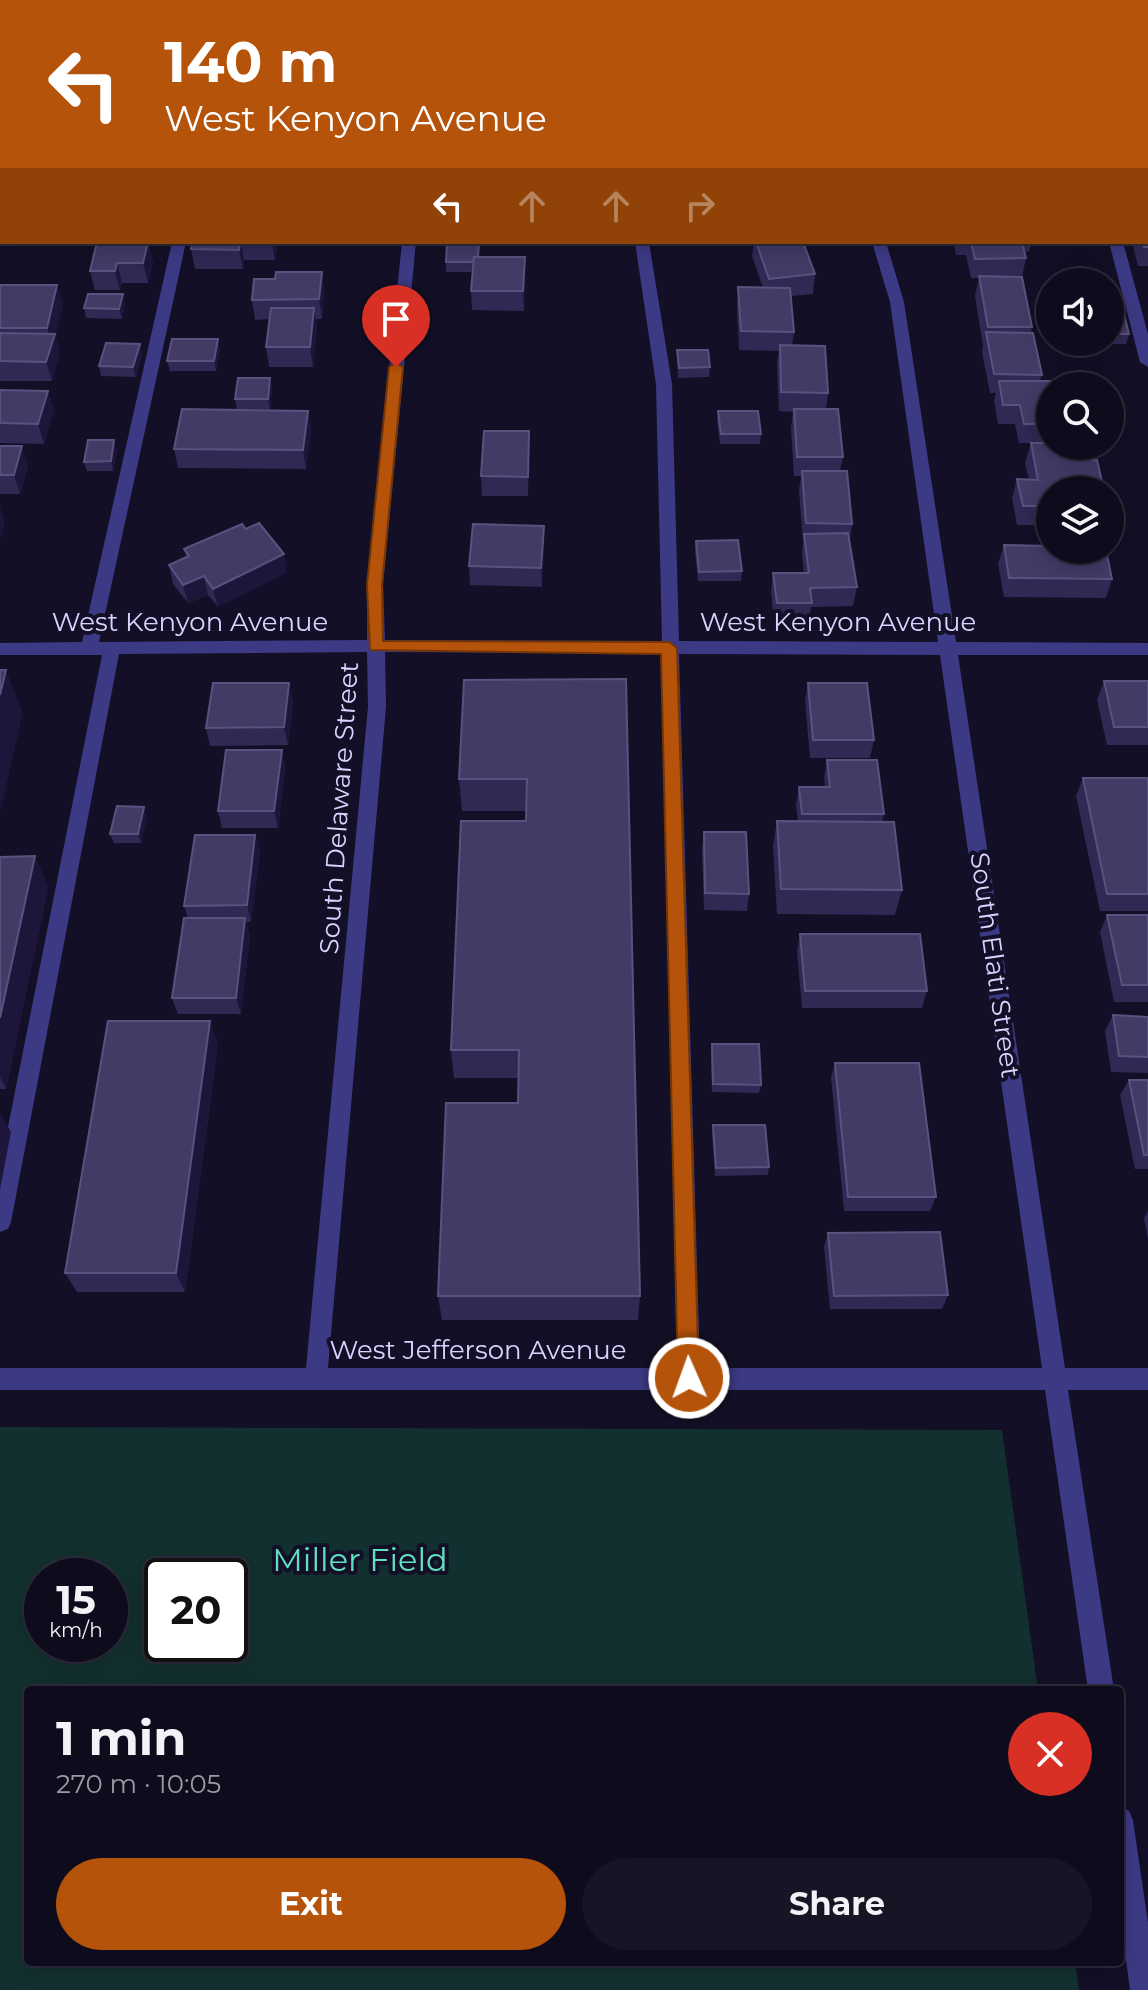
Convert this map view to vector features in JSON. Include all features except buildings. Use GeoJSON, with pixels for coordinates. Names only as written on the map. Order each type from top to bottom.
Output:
{"type":"FeatureCollection","features":[{"type":"Feature","properties":{"kind":"street"},"geometry":{"type":"LineString","coordinates":[[89,649],[179,244]]}},
{"type":"Feature","properties":{"kind":"street","name":"South Delaware Street"},"geometry":{"type":"LineString","coordinates":[[316,1378],[377,707],[375,585],[409,244]]}},
{"type":"Feature","properties":{"kind":"street"},"geometry":{"type":"LineString","coordinates":[[642,244],[664,384],[689,1378]]}},
{"type":"Feature","properties":{"kind":"street","name":"South Elati Street"},"geometry":{"type":"LineString","coordinates":[[880,244],[897,302],[1100,1686]]}},
{"type":"Feature","properties":{"kind":"street"},"geometry":{"type":"LineString","coordinates":[[1117,244],[1148,362]]}},
{"type":"Feature","properties":{"kind":"street","name":"West Kenyon Avenue"},"geometry":{"type":"LineString","coordinates":[[0,649],[376,646],[1148,649]]}},
{"type":"Feature","properties":{"kind":"street"},"geometry":{"type":"LineString","coordinates":[[0,1222],[112,648]]}},
{"type":"Feature","properties":{"kind":"street","name":"West Jefferson Avenue"},"geometry":{"type":"LineString","coordinates":[[0,1379],[1148,1379]]}},
{"type":"Feature","properties":{"kind":"street"},"geometry":{"type":"LineString","coordinates":[[1124,1848],[1144,1990]]}},
{"type":"Feature","properties":{"kind":"green space","name":"Miller Field"},"geometry":{"type":"Polygon","coordinates":[[[0,1427],[1002,1430],[1037,1686],[24,1686],[24,1966],[1076,1966],[1079,1990],[0,1990],[0,1427]]]}},
{"type":"Feature","properties":{"kind":"route"},"geometry":{"type":"LineString","coordinates":[[396,367],[375,585],[376,646],[669,648],[689,1378]]}}]}
